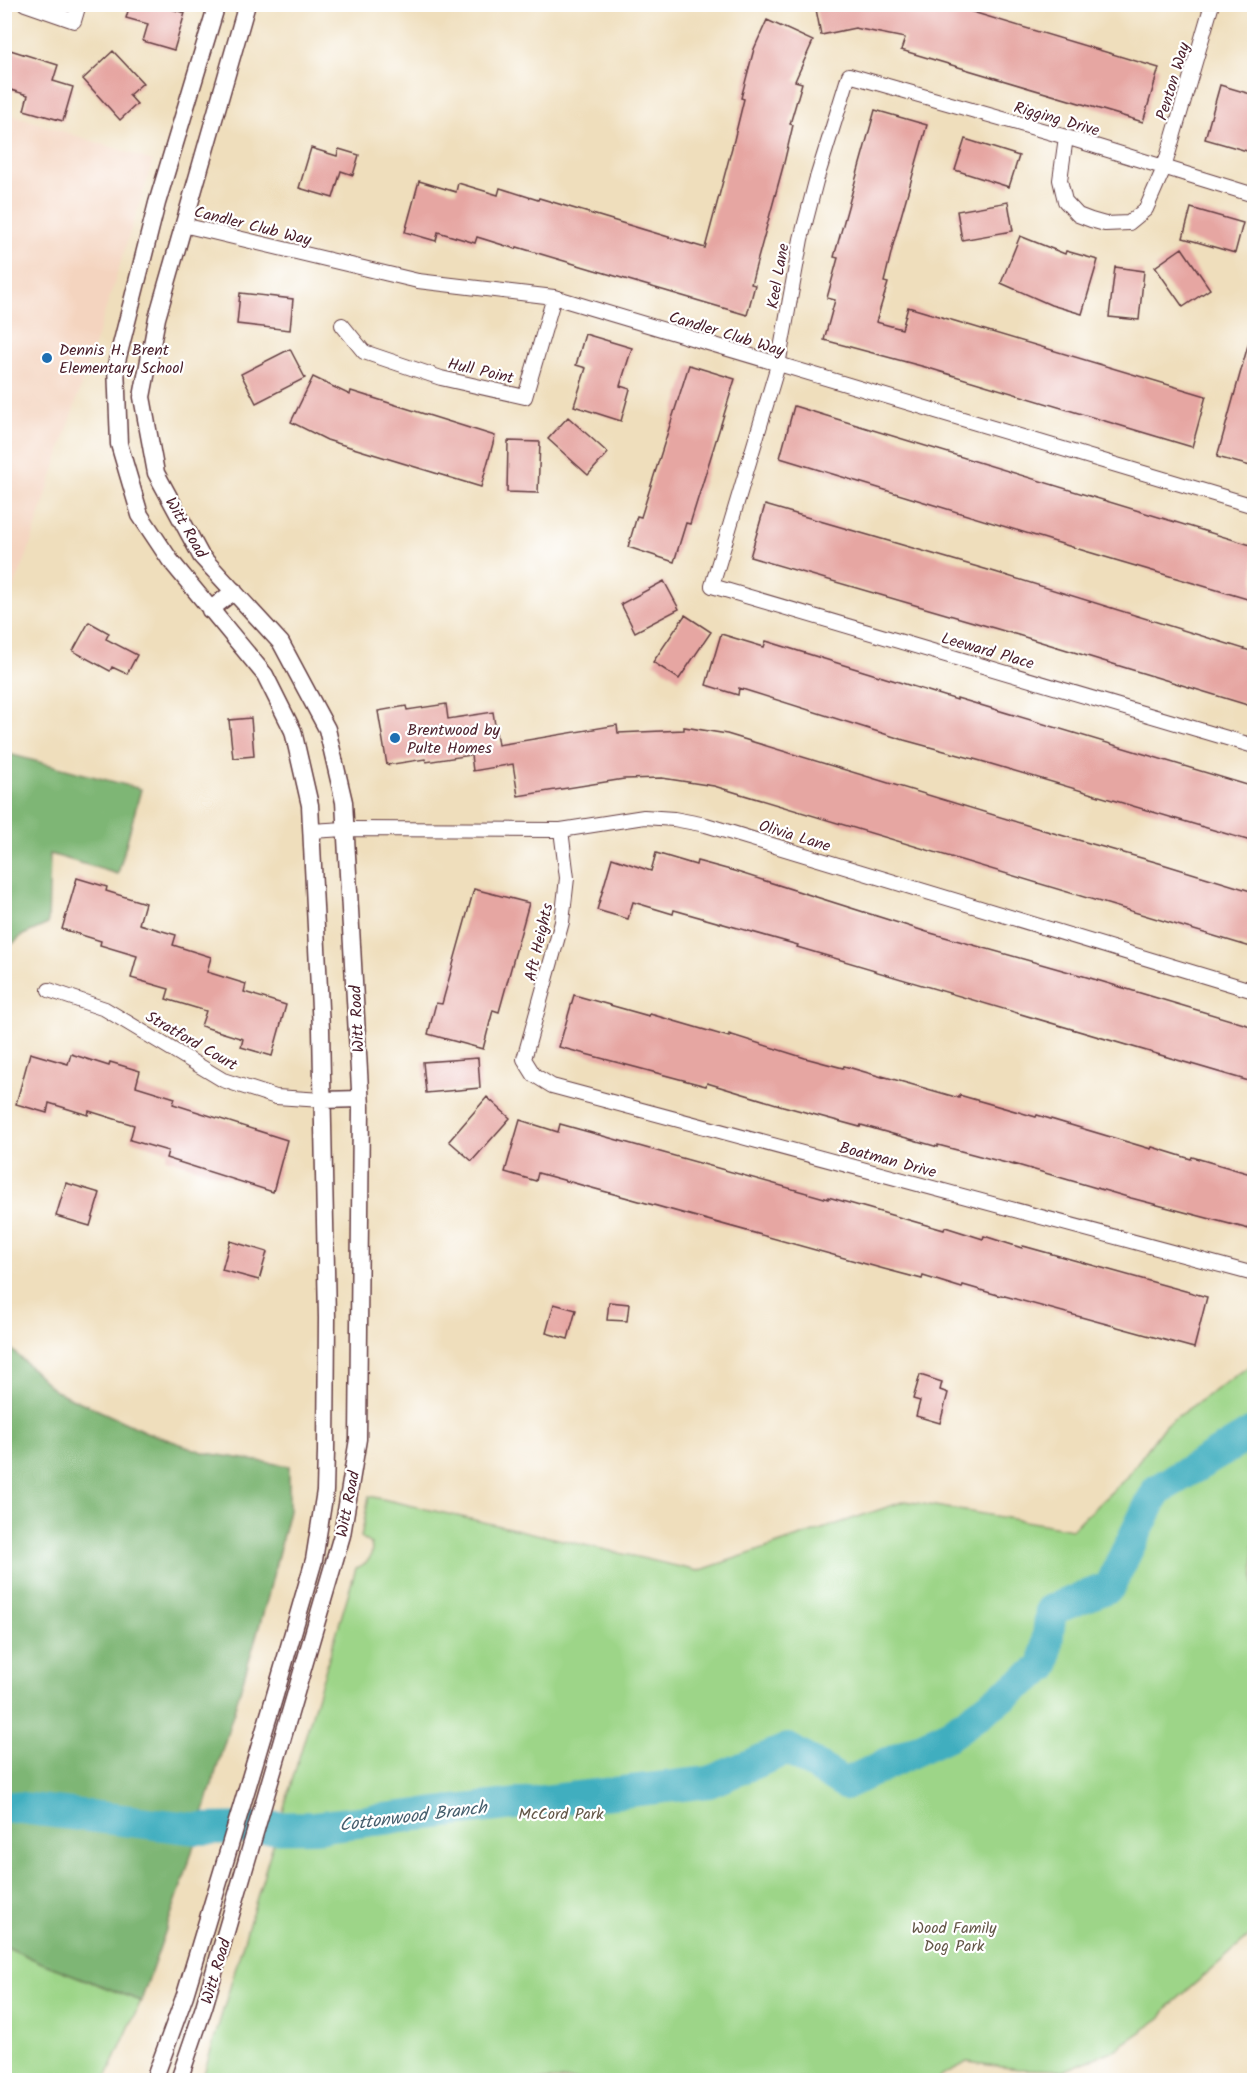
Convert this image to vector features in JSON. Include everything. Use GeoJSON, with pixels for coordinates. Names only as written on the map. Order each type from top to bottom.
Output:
{"type":"FeatureCollection","features":[{"type":"Feature","properties":{"kind":"street"},"geometry":{"type":"LineString","coordinates":[[25,4],[74,21],[79,4]]}},
{"type":"Feature","properties":{"kind":"street","name":"Witt Road"},"geometry":{"type":"LineString","coordinates":[[155,2078],[178,2017],[275,1695],[314,1560],[325,1491],[327,1370],[322,1100],[310,805],[293,731],[265,675],[170,560],[140,515],[118,444],[116,366],[156,203],[217,4]]}},
{"type":"Feature","properties":{"kind":"street","name":"Witt Road"},"geometry":{"type":"LineString","coordinates":[[179,2080],[207,1996],[342,1535],[358,1439],[360,1099],[344,802],[327,729],[281,643],[201,556],[156,473],[142,397],[157,318],[247,4]]}},
{"type":"Feature","properties":{"kind":"street","name":"Penton Way"},"geometry":{"type":"LineString","coordinates":[[1066,137],[1060,180],[1065,201],[1078,214],[1105,224],[1130,223],[1146,209],[1164,168],[1212,4]]}},
{"type":"Feature","properties":{"kind":"street","name":"Rigging Drive"},"geometry":{"type":"LineString","coordinates":[[849,75],[1066,137],[1254,195]]}},
{"type":"Feature","properties":{"kind":"street","name":"Keel Lane"},"geometry":{"type":"LineString","coordinates":[[712,586],[778,365],[801,239],[816,181],[849,75]]}},
{"type":"Feature","properties":{"kind":"street","name":"Candler Club Way"},"geometry":{"type":"LineString","coordinates":[[183,225],[418,281],[554,297],[1254,506]]}},
{"type":"Feature","properties":{"kind":"street","name":"Hull Point"},"geometry":{"type":"LineString","coordinates":[[342,325],[364,352],[441,378],[525,397],[554,297]]}},
{"type":"Feature","properties":{"kind":"street","name":"Leeward Place"},"geometry":{"type":"LineString","coordinates":[[712,586],[1254,746]]}},
{"type":"Feature","properties":{"kind":"street"},"geometry":{"type":"LineString","coordinates":[[210,610],[234,591]]}},
{"type":"Feature","properties":{"kind":"street","name":"Olivia Lane"},"geometry":{"type":"LineString","coordinates":[[311,831],[345,829],[561,830],[644,817],[674,819],[706,825],[1254,991]]}},
{"type":"Feature","properties":{"kind":"street","name":"Aft Heights"},"geometry":{"type":"LineString","coordinates":[[524,1059],[562,922],[567,878],[561,830]]}},
{"type":"Feature","properties":{"kind":"street","name":"Stratford Court"},"geometry":{"type":"LineString","coordinates":[[49,990],[105,1009],[223,1080],[276,1097],[322,1100]]}},
{"type":"Feature","properties":{"kind":"street","name":"Boatman Drive"},"geometry":{"type":"LineString","coordinates":[[524,1059],[534,1075],[552,1086],[1254,1274]]}},
{"type":"Feature","properties":{"kind":"street"},"geometry":{"type":"LineString","coordinates":[[322,1100],[360,1099]]}},
{"type":"Feature","properties":{"kind":"shaded area","name":"Dennis H. Brent Elementary School"},"geometry":{"type":"Polygon","coordinates":[[[5,112],[153,161],[27,555],[5,610],[5,112]]]}},
{"type":"Feature","properties":{"kind":"green space"},"geometry":{"type":"Polygon","coordinates":[[[5,753],[141,789],[118,874],[50,854],[48,924],[23,935],[5,950],[5,753]]]}},
{"type":"Feature","properties":{"kind":"green space"},"geometry":{"type":"Polygon","coordinates":[[[4,1342],[54,1390],[146,1432],[206,1453],[289,1466],[289,1510],[267,1600],[185,1875],[141,2001],[42,1963],[5,1946],[4,1342]]]}},
{"type":"Feature","properties":{"kind":"green space","name":"McCord Park"},"geometry":{"type":"Polygon","coordinates":[[[1254,1363],[1254,1938],[1250,1936],[1167,2008],[1161,2018],[1116,2049],[1066,2070],[1017,2069],[968,2062],[942,2075],[937,2080],[202,2080],[356,1568],[367,1562],[371,1556],[371,1544],[361,1537],[369,1496],[698,1571],[905,1501],[1072,1529],[1125,1479],[1165,1425],[1254,1363]]]}},
{"type":"Feature","properties":{"kind":"green space"},"geometry":{"type":"Polygon","coordinates":[[[5,1946],[42,1963],[141,2001],[105,2080],[5,2080],[5,1946]]]}},
{"type":"Feature","properties":{"kind":"building"},"geometry":{"type":"Polygon","coordinates":[[[130,4],[154,4],[185,13],[174,50],[143,41],[148,24],[126,18],[130,4]]]}},
{"type":"Feature","properties":{"kind":"building"},"geometry":{"type":"Polygon","coordinates":[[[815,4],[946,4],[1159,68],[1143,122],[901,50],[905,38],[855,28],[821,35],[815,4]]]}},
{"type":"Feature","properties":{"kind":"building"},"geometry":{"type":"Polygon","coordinates":[[[767,20],[813,41],[795,81],[802,83],[790,124],[793,125],[784,163],[751,284],[755,285],[747,315],[477,237],[475,243],[438,232],[436,241],[405,232],[419,181],[456,192],[458,183],[498,195],[500,188],[538,200],[539,198],[705,248],[734,140],[744,99],[741,98],[754,49],[767,20]]]}},
{"type":"Feature","properties":{"kind":"building"},"geometry":{"type":"Polygon","coordinates":[[[4,48],[58,65],[53,81],[73,87],[63,121],[24,110],[28,95],[4,88],[4,48]]]}},
{"type":"Feature","properties":{"kind":"building"},"geometry":{"type":"Polygon","coordinates":[[[113,51],[143,83],[129,95],[137,104],[120,120],[83,79],[113,51]]]}},
{"type":"Feature","properties":{"kind":"building"},"geometry":{"type":"Polygon","coordinates":[[[1220,85],[1254,95],[1254,153],[1205,139],[1220,85]]]}},
{"type":"Feature","properties":{"kind":"building"},"geometry":{"type":"Polygon","coordinates":[[[875,110],[927,125],[894,241],[884,282],[888,283],[876,322],[902,329],[908,307],[1206,396],[1192,447],[925,367],[824,340],[835,300],[827,298],[838,258],[834,257],[875,110]]]}},
{"type":"Feature","properties":{"kind":"building"},"geometry":{"type":"Polygon","coordinates":[[[965,139],[1019,156],[1009,187],[955,170],[965,139]]]}},
{"type":"Feature","properties":{"kind":"building"},"geometry":{"type":"Polygon","coordinates":[[[311,148],[337,156],[339,149],[359,155],[353,175],[341,171],[333,198],[299,188],[311,148]]]}},
{"type":"Feature","properties":{"kind":"building"},"geometry":{"type":"Polygon","coordinates":[[[1008,202],[1013,231],[962,240],[957,211],[1008,202]]]}},
{"type":"Feature","properties":{"kind":"building"},"geometry":{"type":"Polygon","coordinates":[[[1191,208],[1243,223],[1235,253],[1183,238],[1191,208]]]}},
{"type":"Feature","properties":{"kind":"building"},"geometry":{"type":"Polygon","coordinates":[[[1020,236],[1065,254],[1066,251],[1098,260],[1082,314],[1051,305],[1001,283],[1020,236]]]}},
{"type":"Feature","properties":{"kind":"building"},"geometry":{"type":"Polygon","coordinates":[[[1182,248],[1210,289],[1183,307],[1155,267],[1182,248]]]}},
{"type":"Feature","properties":{"kind":"building"},"geometry":{"type":"Polygon","coordinates":[[[1115,267],[1144,271],[1139,320],[1109,317],[1115,267]]]}},
{"type":"Feature","properties":{"kind":"building"},"geometry":{"type":"Polygon","coordinates":[[[240,293],[293,299],[290,330],[237,324],[240,293]]]}},
{"type":"Feature","properties":{"kind":"building"},"geometry":{"type":"Polygon","coordinates":[[[585,334],[632,348],[620,386],[630,389],[621,421],[574,406],[586,368],[576,365],[585,334]]]}},
{"type":"Feature","properties":{"kind":"building"},"geometry":{"type":"Polygon","coordinates":[[[1250,338],[1254,339],[1254,467],[1217,457],[1250,338]]]}},
{"type":"Feature","properties":{"kind":"building"},"geometry":{"type":"Polygon","coordinates":[[[290,349],[305,378],[256,403],[241,374],[290,349]]]}},
{"type":"Feature","properties":{"kind":"building"},"geometry":{"type":"Polygon","coordinates":[[[689,365],[735,379],[690,524],[686,523],[674,562],[628,547],[637,516],[641,517],[689,365]]]}},
{"type":"Feature","properties":{"kind":"building"},"geometry":{"type":"Polygon","coordinates":[[[313,377],[350,395],[351,391],[495,436],[481,487],[327,440],[291,422],[313,377]]]}},
{"type":"Feature","properties":{"kind":"building"},"geometry":{"type":"Polygon","coordinates":[[[794,406],[1254,546],[1254,601],[780,458],[794,406]]]}},
{"type":"Feature","properties":{"kind":"building"},"geometry":{"type":"Polygon","coordinates":[[[568,417],[608,453],[588,475],[548,439],[568,417]]]}},
{"type":"Feature","properties":{"kind":"building"},"geometry":{"type":"Polygon","coordinates":[[[508,441],[540,442],[538,493],[507,492],[508,441]]]}},
{"type":"Feature","properties":{"kind":"building"},"geometry":{"type":"Polygon","coordinates":[[[765,505],[995,572],[1254,652],[1254,707],[750,557],[765,505]]]}},
{"type":"Feature","properties":{"kind":"building"},"geometry":{"type":"Polygon","coordinates":[[[664,581],[679,609],[635,632],[621,604],[664,581]]]}},
{"type":"Feature","properties":{"kind":"building"},"geometry":{"type":"Polygon","coordinates":[[[685,615],[711,632],[679,679],[653,662],[685,615]]]}},
{"type":"Feature","properties":{"kind":"building"},"geometry":{"type":"Polygon","coordinates":[[[89,622],[109,633],[106,639],[137,655],[127,674],[112,667],[110,671],[73,651],[89,622]]]}},
{"type":"Feature","properties":{"kind":"building"},"geometry":{"type":"Polygon","coordinates":[[[721,634],[764,647],[766,641],[1254,787],[1254,842],[904,740],[739,688],[738,695],[706,685],[721,634]]]}},
{"type":"Feature","properties":{"kind":"building"},"geometry":{"type":"Polygon","coordinates":[[[446,704],[448,719],[493,712],[498,745],[617,725],[618,733],[684,730],[684,727],[727,734],[1159,863],[1254,892],[1254,948],[714,786],[662,778],[624,779],[518,796],[513,764],[473,771],[471,755],[387,765],[378,711],[406,706],[407,710],[446,704]]]}},
{"type":"Feature","properties":{"kind":"building"},"geometry":{"type":"Polygon","coordinates":[[[251,718],[254,756],[233,758],[229,720],[251,718]]]}},
{"type":"Feature","properties":{"kind":"building"},"geometry":{"type":"Polygon","coordinates":[[[656,853],[696,865],[697,861],[734,871],[927,932],[1254,1027],[1254,1059],[1249,1081],[674,910],[673,914],[633,902],[628,919],[597,910],[612,858],[651,871],[656,853]]]}},
{"type":"Feature","properties":{"kind":"building"},"geometry":{"type":"Polygon","coordinates":[[[77,878],[107,887],[106,891],[145,903],[139,924],[176,935],[173,945],[211,957],[207,972],[246,984],[244,992],[286,1005],[272,1056],[241,1047],[243,1039],[201,1026],[206,1011],[166,999],[169,989],[131,978],[137,956],[100,945],[101,941],[62,929],[77,878]]]}},
{"type":"Feature","properties":{"kind":"building"},"geometry":{"type":"Polygon","coordinates":[[[474,889],[529,903],[499,1012],[493,1010],[483,1049],[428,1034],[436,1003],[442,1004],[474,889]]]}},
{"type":"Feature","properties":{"kind":"building"},"geometry":{"type":"Polygon","coordinates":[[[574,995],[729,1037],[729,1034],[843,1068],[844,1066],[959,1098],[959,1095],[1036,1117],[1037,1115],[1151,1149],[1152,1147],[1191,1159],[1192,1157],[1254,1175],[1254,1206],[1249,1229],[1014,1164],[938,1145],[938,1147],[861,1125],[860,1127],[707,1083],[706,1086],[559,1047],[574,995]]]}},
{"type":"Feature","properties":{"kind":"building"},"geometry":{"type":"Polygon","coordinates":[[[30,1053],[68,1064],[71,1054],[109,1066],[110,1062],[140,1071],[136,1086],[175,1098],[173,1104],[287,1140],[273,1192],[166,1158],[168,1151],[130,1140],[134,1125],[89,1111],[88,1115],[49,1103],[47,1113],[16,1104],[30,1053]]]}},
{"type":"Feature","properties":{"kind":"building"},"geometry":{"type":"Polygon","coordinates":[[[478,1058],[480,1088],[426,1093],[423,1062],[478,1058]]]}},
{"type":"Feature","properties":{"kind":"building"},"geometry":{"type":"Polygon","coordinates":[[[487,1097],[510,1118],[472,1161],[449,1141],[487,1097]]]}},
{"type":"Feature","properties":{"kind":"building"},"geometry":{"type":"Polygon","coordinates":[[[520,1120],[558,1132],[560,1124],[828,1199],[828,1197],[944,1230],[945,1227],[983,1239],[984,1236],[1022,1248],[1023,1246],[1207,1297],[1194,1348],[963,1285],[962,1288],[923,1276],[922,1279],[884,1269],[538,1173],[536,1181],[505,1172],[520,1120]]]}},
{"type":"Feature","properties":{"kind":"building"},"geometry":{"type":"Polygon","coordinates":[[[66,1183],[100,1193],[90,1226],[56,1216],[66,1183]]]}},
{"type":"Feature","properties":{"kind":"building"},"geometry":{"type":"Polygon","coordinates":[[[230,1241],[267,1252],[259,1280],[222,1270],[230,1241]]]}},
{"type":"Feature","properties":{"kind":"building"},"geometry":{"type":"Polygon","coordinates":[[[609,1302],[629,1304],[627,1321],[607,1320],[609,1302]]]}},
{"type":"Feature","properties":{"kind":"building"},"geometry":{"type":"Polygon","coordinates":[[[554,1304],[576,1310],[568,1339],[546,1333],[554,1304]]]}},
{"type":"Feature","properties":{"kind":"building"},"geometry":{"type":"Polygon","coordinates":[[[920,1375],[942,1382],[940,1390],[948,1393],[940,1423],[916,1416],[920,1401],[913,1399],[920,1375]]]}},
{"type":"Feature","properties":{"kind":"waterway","name":"Cottonwood Branch"},"geometry":{"type":"LineString","coordinates":[[4,1806],[198,1829],[314,1827],[709,1782],[788,1749],[845,1784],[950,1734],[1044,1667],[1051,1610],[1109,1587],[1157,1490],[1254,1432]]}},
{"type":"Feature","properties":{"kind":"place","name":"Dennis H. Brent Elementary School"},"geometry":{"type":"Point","coordinates":[47,358]}},
{"type":"Feature","properties":{"kind":"place","name":"Brentwood by Pulte Homes"},"geometry":{"type":"Point","coordinates":[395,738]}},
{"type":"Feature","properties":{"kind":"park label","name":"Wood Family Dog Park"},"geometry":{"type":"Point","coordinates":[954,1936]}}]}
